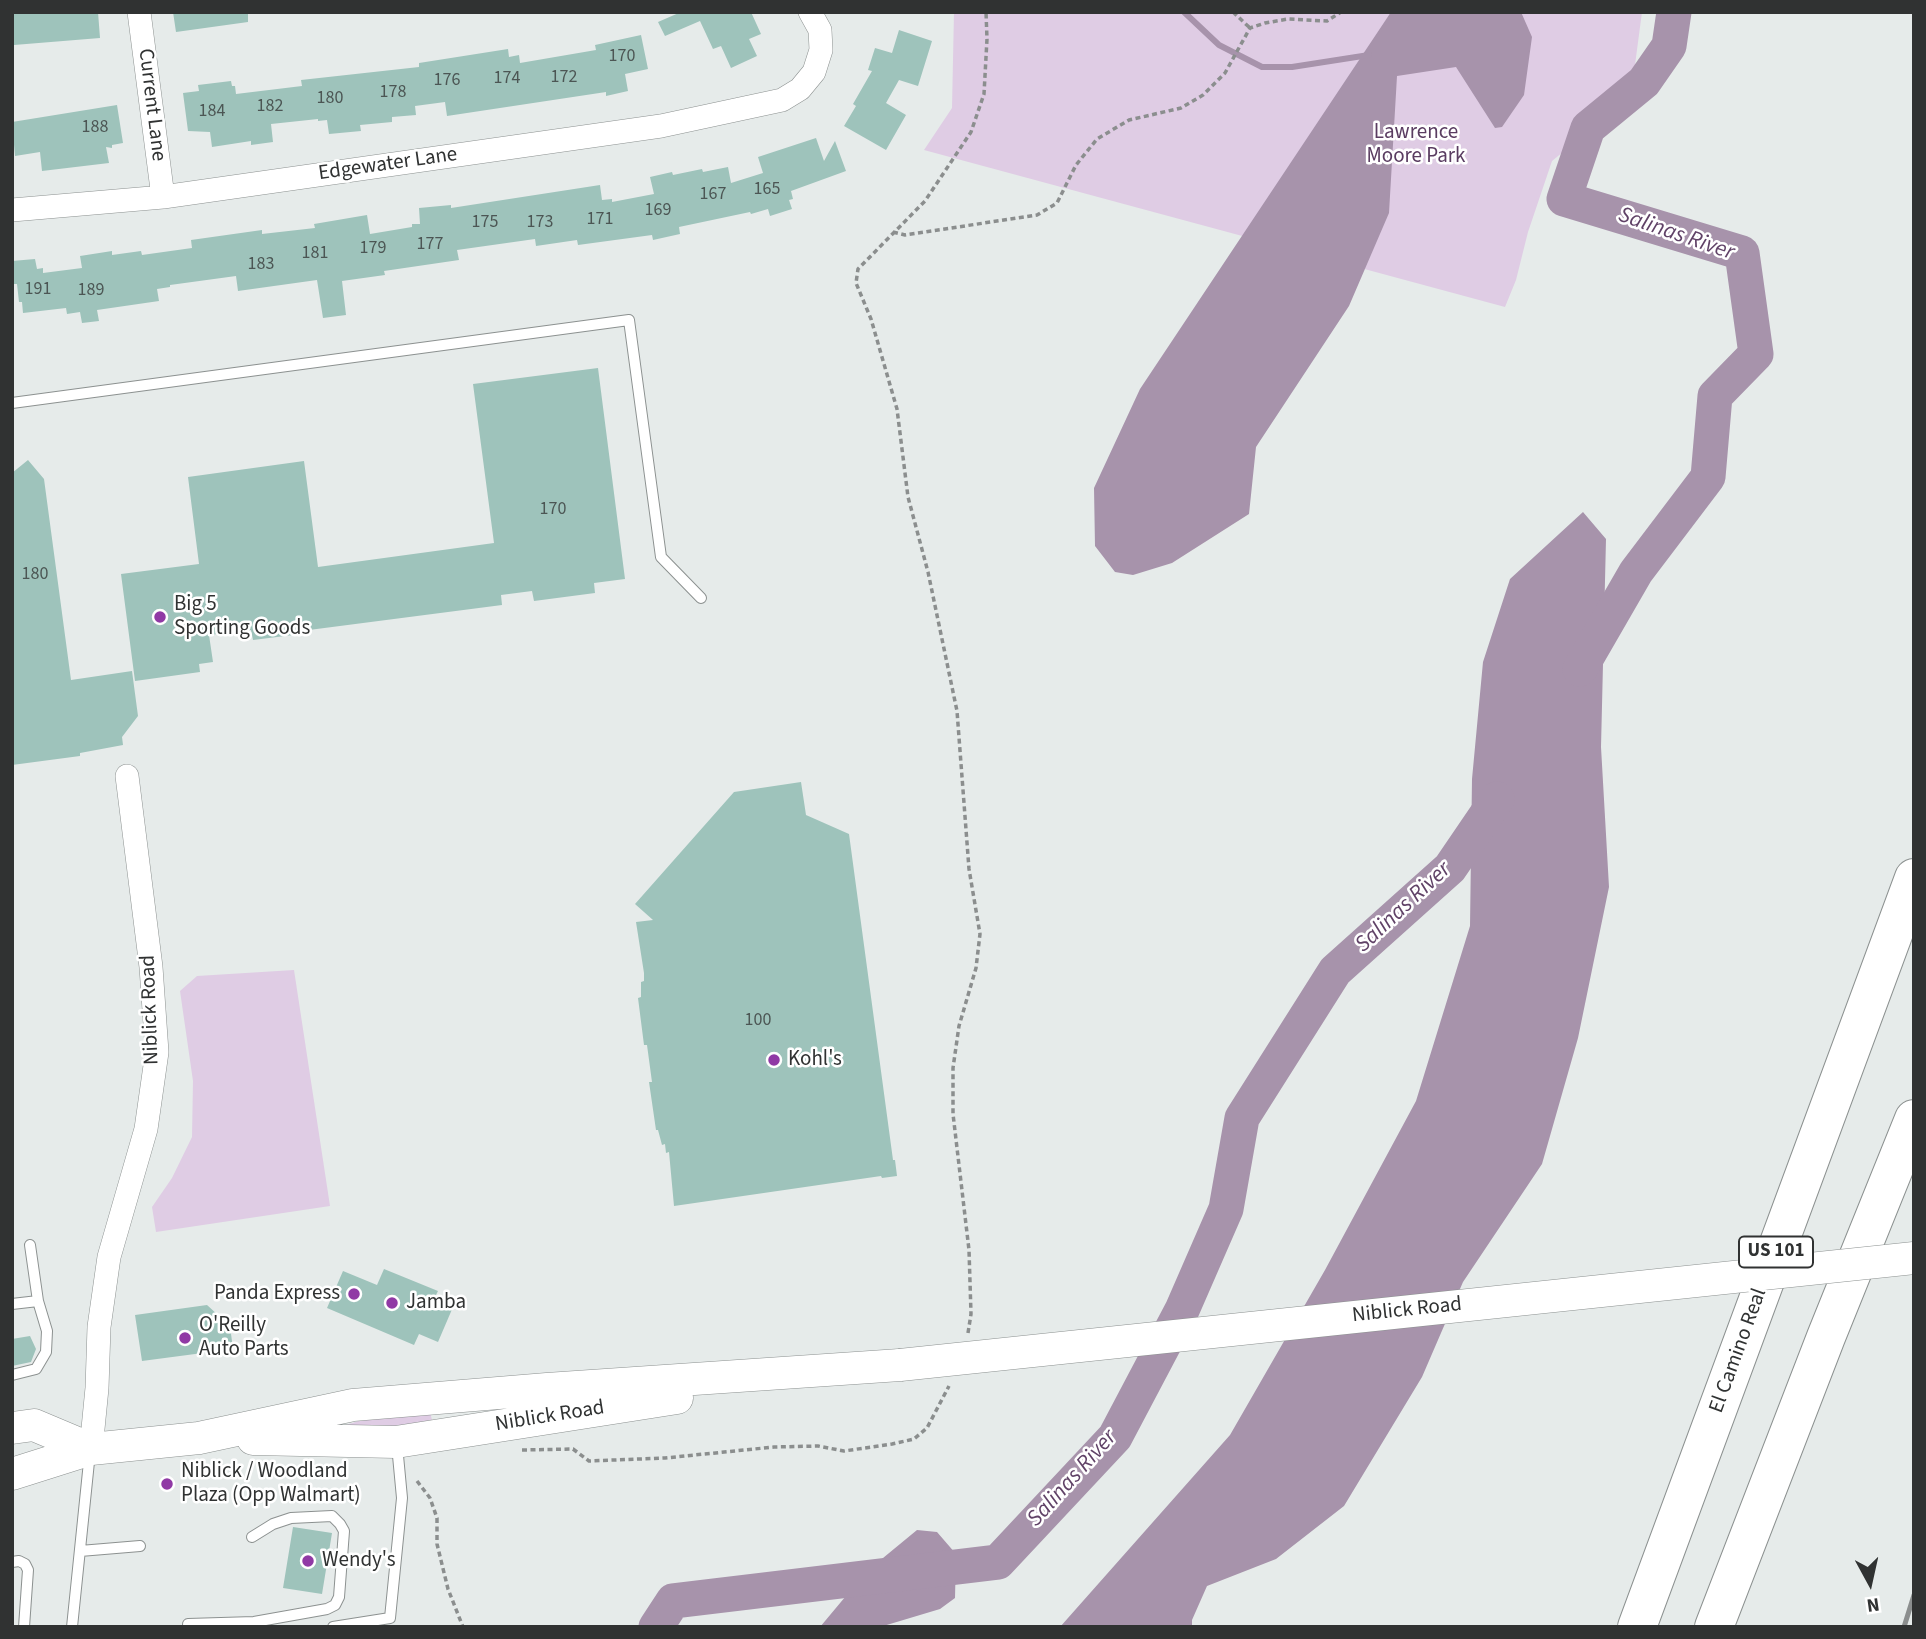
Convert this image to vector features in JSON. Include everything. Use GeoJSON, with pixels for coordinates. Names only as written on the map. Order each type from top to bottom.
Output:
{"type":"FeatureCollection","features":[{"type":"Feature","properties":{"kind":"highway","name":"El Camino Real"},"geometry":{"type":"LineString","coordinates":[[1637,1627],[1914,878]]}},
{"type":"Feature","properties":{"kind":"highway"},"geometry":{"type":"LineString","coordinates":[[1714,1627],[1914,1119]]}},
{"type":"Feature","properties":{"kind":"highway"},"geometry":{"type":"LineString","coordinates":[[1732,1627],[1826,1337]]}},
{"type":"Feature","properties":{"kind":"main road","name":"Niblick Road"},"geometry":{"type":"LineString","coordinates":[[12,1474],[90,1449],[199,1438],[353,1405],[900,1365],[1914,1258]]}},
{"type":"Feature","properties":{"kind":"main road","name":"Niblick Road"},"geometry":{"type":"LineString","coordinates":[[199,1438],[396,1442],[522,1436],[900,1365]]}},
{"type":"Feature","properties":{"kind":"main road","name":"Niblick Road"},"geometry":{"type":"LineString","coordinates":[[12,1428],[34,1425],[90,1449]]}},
{"type":"Feature","properties":{"kind":"street","name":"Current Lane"},"geometry":{"type":"LineString","coordinates":[[139,12],[163,197]]}},
{"type":"Feature","properties":{"kind":"street","name":"Edgewater Lane"},"geometry":{"type":"LineString","coordinates":[[12,210],[163,197],[661,126],[762,105],[782,100],[800,89],[814,72],[821,50],[820,30],[810,12]]}},
{"type":"Feature","properties":{"kind":"street","name":"Niblick Road"},"geometry":{"type":"LineString","coordinates":[[90,1449],[97,1388],[99,1327],[109,1257],[146,1129],[157,1052],[151,967],[127,776]]}},
{"type":"Feature","properties":{"kind":"lane"},"geometry":{"type":"LineString","coordinates":[[12,403],[629,320],[661,557],[701,598]]}},
{"type":"Feature","properties":{"kind":"lane"},"geometry":{"type":"LineString","coordinates":[[12,1375],[36,1369],[46,1352],[47,1331],[38,1301],[30,1245]]}},
{"type":"Feature","properties":{"kind":"lane"},"geometry":{"type":"LineString","coordinates":[[12,1304],[38,1301]]}},
{"type":"Feature","properties":{"kind":"lane"},"geometry":{"type":"LineString","coordinates":[[390,1618],[402,1498],[396,1442]]}},
{"type":"Feature","properties":{"kind":"lane"},"geometry":{"type":"LineString","coordinates":[[72,1627],[90,1449]]}},
{"type":"Feature","properties":{"kind":"lane"},"geometry":{"type":"LineString","coordinates":[[188,1624],[254,1622],[327,1609],[335,1605],[339,1597],[344,1531],[332,1516],[316,1515],[282,1521],[252,1537]]}},
{"type":"Feature","properties":{"kind":"lane"},"geometry":{"type":"LineString","coordinates":[[80,1552],[140,1546]]}},
{"type":"Feature","properties":{"kind":"lane"},"geometry":{"type":"LineString","coordinates":[[12,1562],[25,1564],[28,1570],[24,1627]]}},
{"type":"Feature","properties":{"kind":"lane"},"geometry":{"type":"LineString","coordinates":[[333,1627],[390,1618]]}},
{"type":"Feature","properties":{"kind":"lane"},"geometry":{"type":"LineString","coordinates":[[390,1618],[400,1627]]}},
{"type":"Feature","properties":{"kind":"path"},"geometry":{"type":"LineString","coordinates":[[967,1340],[971,1314],[969,1250],[953,1114],[953,1068],[959,1026],[976,968],[980,934],[969,869],[957,711],[928,572],[908,497],[897,408],[871,318],[856,283],[858,269],[925,201],[971,132],[984,94],[988,38],[986,12]]}},
{"type":"Feature","properties":{"kind":"path"},"geometry":{"type":"LineString","coordinates":[[1233,12],[1250,28]]}},
{"type":"Feature","properties":{"kind":"path"},"geometry":{"type":"LineString","coordinates":[[892,232],[905,235],[1037,215],[1057,203],[1076,165],[1097,139],[1129,120],[1181,108],[1203,95],[1225,73],[1250,28],[1288,19],[1327,21],[1342,12]]}},
{"type":"Feature","properties":{"kind":"path"},"geometry":{"type":"LineString","coordinates":[[513,1451],[522,1436],[573,1449],[589,1461],[665,1458],[774,1447],[818,1447],[844,1451],[892,1444],[914,1439],[927,1428],[952,1376]]}},
{"type":"Feature","properties":{"kind":"path"},"geometry":{"type":"LineString","coordinates":[[415,1476],[437,1518],[438,1544],[447,1589],[463,1627]]}},
{"type":"Feature","properties":{"kind":"green space","name":"Lawrence Moore Park"},"geometry":{"type":"Polygon","coordinates":[[[954,12],[1642,12],[1633,80],[1607,116],[1552,161],[1528,232],[1516,280],[1505,307],[924,150],[952,108],[954,12]]]}},
{"type":"Feature","properties":{"kind":"green space"},"geometry":{"type":"Polygon","coordinates":[[[294,970],[330,1206],[156,1232],[152,1207],[172,1178],[192,1137],[193,1081],[180,991],[197,976],[294,970]]]}},
{"type":"Feature","properties":{"kind":"green space"},"geometry":{"type":"Polygon","coordinates":[[[430,1412],[433,1424],[320,1434],[370,1417],[430,1412]]]}},
{"type":"Feature","properties":{"kind":"shaded area"},"geometry":{"type":"Polygon","coordinates":[[[1391,12],[1521,12],[1532,37],[1524,95],[1502,127],[1495,128],[1456,67],[1397,76],[1389,213],[1349,306],[1256,447],[1249,514],[1172,563],[1133,575],[1115,572],[1095,546],[1094,488],[1140,389],[1391,12]]]}},
{"type":"Feature","properties":{"kind":"shaded area"},"geometry":{"type":"Polygon","coordinates":[[[1583,512],[1606,539],[1601,747],[1609,887],[1578,1038],[1542,1164],[1463,1282],[1422,1377],[1344,1506],[1276,1559],[1207,1586],[1192,1620],[1192,1627],[1060,1627],[1230,1435],[1325,1270],[1416,1101],[1470,926],[1472,779],[1483,662],[1510,579],[1583,512]]]}},
{"type":"Feature","properties":{"kind":"shaded area"},"geometry":{"type":"Polygon","coordinates":[[[917,1530],[937,1532],[956,1554],[955,1598],[940,1609],[880,1627],[820,1627],[866,1572],[917,1530]]]}},
{"type":"Feature","properties":{"kind":"building"},"geometry":{"type":"Polygon","coordinates":[[[12,12],[98,12],[100,38],[14,45],[12,12]]]}},
{"type":"Feature","properties":{"kind":"building"},"geometry":{"type":"Polygon","coordinates":[[[173,12],[248,12],[248,22],[176,32],[173,12]]]}},
{"type":"Feature","properties":{"kind":"building"},"geometry":{"type":"Polygon","coordinates":[[[681,12],[751,12],[761,34],[749,39],[757,56],[731,68],[721,46],[713,49],[700,21],[665,36],[658,22],[681,12]]]}},
{"type":"Feature","properties":{"kind":"building"},"geometry":{"type":"Polygon","coordinates":[[[899,30],[932,41],[918,86],[899,80],[886,103],[906,115],[886,150],[844,126],[872,71],[868,70],[875,48],[892,53],[899,30]]]}},
{"type":"Feature","properties":{"kind":"building"},"geometry":{"type":"Polygon","coordinates":[[[641,35],[648,69],[625,74],[628,91],[606,96],[606,92],[447,116],[445,102],[415,106],[416,115],[392,117],[392,122],[360,125],[361,131],[329,134],[327,120],[271,124],[273,142],[251,145],[251,141],[212,147],[210,132],[188,131],[183,93],[199,91],[198,85],[231,81],[236,94],[302,86],[301,80],[419,67],[419,63],[508,49],[509,57],[519,55],[520,63],[596,50],[595,45],[641,35]]]}},
{"type":"Feature","properties":{"kind":"building"},"geometry":{"type":"Polygon","coordinates":[[[117,105],[123,143],[112,145],[112,148],[106,147],[109,163],[42,171],[40,152],[15,156],[12,122],[117,105]]]}},
{"type":"Feature","properties":{"kind":"building"},"geometry":{"type":"Polygon","coordinates":[[[816,138],[824,161],[835,141],[846,171],[791,191],[793,199],[789,200],[792,209],[770,216],[768,209],[679,227],[680,234],[653,240],[652,235],[578,245],[577,240],[536,246],[535,239],[457,250],[459,260],[384,271],[385,275],[342,281],[346,315],[323,318],[317,280],[238,291],[236,276],[170,285],[157,289],[159,301],[97,310],[99,321],[82,323],[80,312],[67,314],[66,308],[23,313],[17,284],[12,284],[12,261],[35,259],[37,269],[43,268],[43,273],[82,268],[80,256],[112,251],[112,255],[141,251],[142,255],[192,248],[191,240],[262,230],[262,234],[315,228],[314,224],[367,215],[370,234],[420,224],[419,208],[451,205],[451,208],[600,185],[602,200],[612,199],[612,202],[654,194],[650,177],[672,172],[673,175],[728,167],[731,183],[763,173],[758,157],[816,138]]]}},
{"type":"Feature","properties":{"kind":"building"},"geometry":{"type":"Polygon","coordinates":[[[598,368],[625,579],[594,583],[595,593],[534,601],[532,591],[501,595],[502,605],[309,630],[309,633],[253,640],[251,630],[209,635],[213,662],[199,664],[200,672],[135,681],[121,574],[199,564],[188,477],[304,461],[318,567],[494,543],[473,384],[598,368]]]}},
{"type":"Feature","properties":{"kind":"building"},"geometry":{"type":"Polygon","coordinates":[[[28,460],[44,479],[71,680],[132,671],[138,716],[122,737],[123,745],[80,753],[80,756],[12,765],[12,473],[28,460]]]}},
{"type":"Feature","properties":{"kind":"building"},"geometry":{"type":"Polygon","coordinates":[[[801,782],[806,815],[849,834],[897,1176],[881,1176],[674,1206],[669,1152],[666,1153],[665,1144],[662,1145],[656,1130],[647,1045],[644,1045],[638,998],[641,997],[644,973],[636,922],[653,920],[635,904],[734,792],[801,782]]]}},
{"type":"Feature","properties":{"kind":"building"},"geometry":{"type":"Polygon","coordinates":[[[384,1269],[438,1291],[434,1299],[453,1307],[438,1342],[419,1334],[414,1345],[327,1308],[343,1271],[377,1285],[384,1269]]]}},
{"type":"Feature","properties":{"kind":"building","name":"O'Reilly Auto Parts"},"geometry":{"type":"Polygon","coordinates":[[[207,1305],[230,1326],[233,1349],[142,1361],[135,1315],[207,1305]]]}},
{"type":"Feature","properties":{"kind":"building"},"geometry":{"type":"Polygon","coordinates":[[[30,1336],[36,1349],[31,1362],[12,1366],[12,1339],[30,1336]]]}},
{"type":"Feature","properties":{"kind":"building","name":"Wendy's"},"geometry":{"type":"Polygon","coordinates":[[[293,1527],[332,1533],[322,1594],[283,1588],[293,1527]]]}},
{"type":"Feature","properties":{"kind":"waterway"},"geometry":{"type":"LineString","coordinates":[[1184,12],[1219,45],[1262,67],[1292,67],[1369,55]]}},
{"type":"Feature","properties":{"kind":"waterway","name":"Salinas River"},"geometry":{"type":"LineString","coordinates":[[1580,669],[1636,572],[1708,477],[1715,396],[1756,354],[1742,253],[1564,199],[1588,128],[1644,82],[1669,46],[1674,12]]}},
{"type":"Feature","properties":{"kind":"waterway","name":"Salinas River"},"geometry":{"type":"LineString","coordinates":[[656,1627],[673,1601],[998,1562],[1115,1437],[1182,1310],[1226,1209],[1242,1118],[1335,971],[1450,868],[1497,799]]}},
{"type":"Feature","properties":{"kind":"railway"},"geometry":{"type":"LineString","coordinates":[[1904,1627],[1914,1595]]}},
{"type":"Feature","properties":{"kind":"place","name":"Big 5 Sporting Goods"},"geometry":{"type":"Point","coordinates":[160,617]}},
{"type":"Feature","properties":{"kind":"place","name":"Kohl's"},"geometry":{"type":"Point","coordinates":[774,1060]}},
{"type":"Feature","properties":{"kind":"place","name":"Panda Express"},"geometry":{"type":"Point","coordinates":[354,1294]}},
{"type":"Feature","properties":{"kind":"place","name":"Jamba"},"geometry":{"type":"Point","coordinates":[392,1303]}},
{"type":"Feature","properties":{"kind":"place","name":"O'Reilly Auto Parts"},"geometry":{"type":"Point","coordinates":[185,1338]}},
{"type":"Feature","properties":{"kind":"place","name":"Niblick / Woodland Plaza (Opp Walmart)"},"geometry":{"type":"Point","coordinates":[167,1484]}},
{"type":"Feature","properties":{"kind":"place","name":"Wendy's"},"geometry":{"type":"Point","coordinates":[308,1561]}}]}
